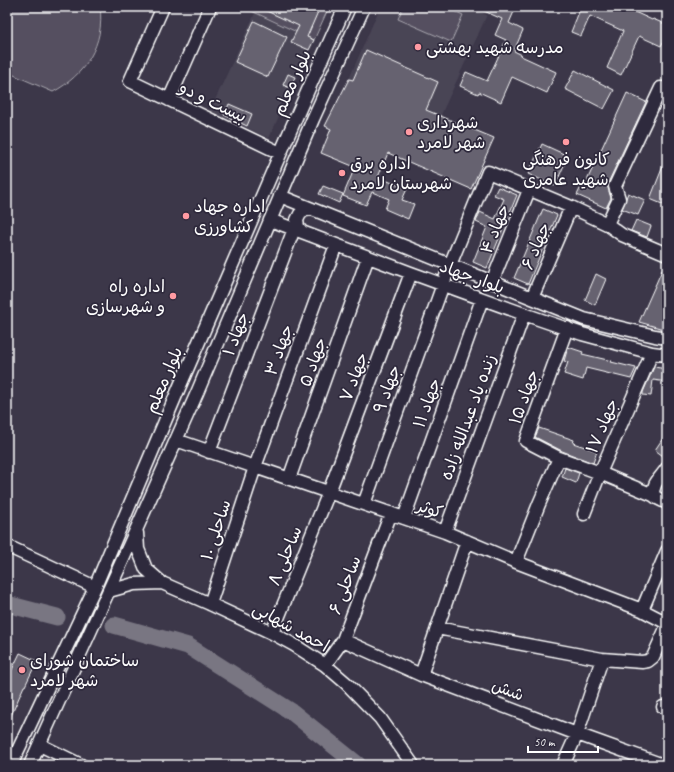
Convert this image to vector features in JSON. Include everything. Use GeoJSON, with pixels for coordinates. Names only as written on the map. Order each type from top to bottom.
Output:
{"type":"FeatureCollection","features":[{"type":"Feature","properties":{"kind":"street","name":"بیست و دو"},"geometry":{"type":"LineString","coordinates":[[163,7],[130,81],[280,154]]}},
{"type":"Feature","properties":{"kind":"street"},"geometry":{"type":"LineString","coordinates":[[170,100],[210,7]]}},
{"type":"Feature","properties":{"kind":"street","name":"بلوار معلم"},"geometry":{"type":"LineString","coordinates":[[11,765],[95,587],[198,344],[345,7]]}},
{"type":"Feature","properties":{"kind":"street","name":"بلوار معلم"},"geometry":{"type":"LineString","coordinates":[[30,765],[138,528],[313,119],[364,7]]}},
{"type":"Feature","properties":{"kind":"street"},"geometry":{"type":"LineString","coordinates":[[607,224],[619,199],[615,186],[661,88],[667,89]]}},
{"type":"Feature","properties":{"kind":"street","name":"جهاد ۹"},"geometry":{"type":"LineString","coordinates":[[364,504],[450,265],[488,172],[529,190]]}},
{"type":"Feature","properties":{"kind":"street"},"geometry":{"type":"LineString","coordinates":[[529,190],[571,207],[607,224],[622,235],[667,254]]}},
{"type":"Feature","properties":{"kind":"street","name":"جهاد ۴"},"geometry":{"type":"LineString","coordinates":[[492,282],[529,190]]}},
{"type":"Feature","properties":{"kind":"street","name":"بلوار جهاد"},"geometry":{"type":"LineString","coordinates":[[280,196],[584,319],[667,338]]}},
{"type":"Feature","properties":{"kind":"street","name":"جهاد ۶"},"geometry":{"type":"LineString","coordinates":[[532,298],[571,207]]}},
{"type":"Feature","properties":{"kind":"street"},"geometry":{"type":"LineString","coordinates":[[298,230],[297,220],[300,214],[305,210],[312,209]]}},
{"type":"Feature","properties":{"kind":"street","name":"بلوار جهاد"},"geometry":{"type":"LineString","coordinates":[[270,220],[411,274],[524,314],[652,353],[667,355]]}},
{"type":"Feature","properties":{"kind":"street","name":"جهاد ۱"},"geometry":{"type":"LineString","coordinates":[[209,452],[298,230]]}},
{"type":"Feature","properties":{"kind":"street","name":"جهاد ۳"},"geometry":{"type":"LineString","coordinates":[[255,467],[336,245]]}},
{"type":"Feature","properties":{"kind":"street","name":"جهاد ۵"},"geometry":{"type":"LineString","coordinates":[[289,479],[368,257]]}},
{"type":"Feature","properties":{"kind":"street","name":"جهاد ۷"},"geometry":{"type":"LineString","coordinates":[[329,492],[411,274]]}},
{"type":"Feature","properties":{"kind":"street","name":"جهاد ۱۱"},"geometry":{"type":"LineString","coordinates":[[404,518],[482,299]]}},
{"type":"Feature","properties":{"kind":"street","name":"زنده یاد عبدالله زاده"},"geometry":{"type":"LineString","coordinates":[[445,532],[524,314]]}},
{"type":"Feature","properties":{"kind":"street","name":"جهاد ۱۵"},"geometry":{"type":"LineString","coordinates":[[559,458],[526,441],[567,328]]}},
{"type":"Feature","properties":{"kind":"street"},"geometry":{"type":"LineString","coordinates":[[198,344],[214,351]]}},
{"type":"Feature","properties":{"kind":"street","name":"جهاد ۱۷"},"geometry":{"type":"LineString","coordinates":[[559,458],[600,473],[652,353]]}},
{"type":"Feature","properties":{"kind":"street","name":"کوثر"},"geometry":{"type":"LineString","coordinates":[[176,440],[445,532],[516,562],[642,610],[667,624]]}},
{"type":"Feature","properties":{"kind":"street"},"geometry":{"type":"LineString","coordinates":[[516,562],[559,458]]}},
{"type":"Feature","properties":{"kind":"street","name":"ساحلی ۱۰"},"geometry":{"type":"LineString","coordinates":[[210,604],[255,467]]}},
{"type":"Feature","properties":{"kind":"street"},"geometry":{"type":"LineString","coordinates":[[653,495],[654,484],[667,468]]}},
{"type":"Feature","properties":{"kind":"street"},"geometry":{"type":"LineString","coordinates":[[584,514],[600,473],[653,495],[667,503]]}},
{"type":"Feature","properties":{"kind":"street","name":"ساحلی ۸"},"geometry":{"type":"LineString","coordinates":[[272,632],[329,492]]}},
{"type":"Feature","properties":{"kind":"street","name":"ساحلی ۶"},"geometry":{"type":"LineString","coordinates":[[325,665],[343,640],[391,513]]}},
{"type":"Feature","properties":{"kind":"street","name":"احمد شهابی"},"geometry":{"type":"LineString","coordinates":[[138,528],[138,549],[140,556],[146,569],[162,583],[272,632],[325,665],[346,683],[380,718],[413,765]]}},
{"type":"Feature","properties":{"kind":"street"},"geometry":{"type":"LineString","coordinates":[[421,675],[467,541]]}},
{"type":"Feature","properties":{"kind":"street"},"geometry":{"type":"LineString","coordinates":[[7,546],[95,587]]}},
{"type":"Feature","properties":{"kind":"street"},"geometry":{"type":"LineString","coordinates":[[642,610],[667,551]]}},
{"type":"Feature","properties":{"kind":"street","name":"احمد شهابی"},"geometry":{"type":"LineString","coordinates":[[109,591],[134,584],[162,583]]}},
{"type":"Feature","properties":{"kind":"street"},"geometry":{"type":"LineString","coordinates":[[437,628],[602,659],[648,662],[653,657],[667,624]]}},
{"type":"Feature","properties":{"kind":"street","name":"شش"},"geometry":{"type":"LineString","coordinates":[[343,640],[421,675],[663,765]]}},
{"type":"Feature","properties":{"kind":"street"},"geometry":{"type":"LineString","coordinates":[[563,765],[577,734],[602,659]]}},
{"type":"Feature","properties":{"kind":"street"},"geometry":{"type":"LineString","coordinates":[[40,744],[81,765]]}},
{"type":"Feature","properties":{"kind":"shaded area"},"geometry":{"type":"Polygon","coordinates":[[[7,7],[100,7],[101,21],[96,46],[90,57],[75,77],[53,92],[7,72],[7,7]]]}},
{"type":"Feature","properties":{"kind":"shaded area"},"geometry":{"type":"Polygon","coordinates":[[[243,7],[329,7],[314,40],[243,7]]]}},
{"type":"Feature","properties":{"kind":"shaded area","name":"مدرسه شهید بهشتی"},"geometry":{"type":"Polygon","coordinates":[[[380,7],[468,7],[487,15],[440,117],[349,79],[380,7]]]}},
{"type":"Feature","properties":{"kind":"shaded area"},"geometry":{"type":"Polygon","coordinates":[[[403,7],[446,7],[463,15],[451,42],[398,19],[403,7]]]}},
{"type":"Feature","properties":{"kind":"shaded area"},"geometry":{"type":"Polygon","coordinates":[[[255,13],[314,40],[269,138],[210,111],[255,13]]]}},
{"type":"Feature","properties":{"kind":"building"},"geometry":{"type":"Polygon","coordinates":[[[258,7],[320,7],[307,37],[314,40],[309,50],[291,42],[299,26],[258,7]]]}},
{"type":"Feature","properties":{"kind":"building"},"geometry":{"type":"Polygon","coordinates":[[[475,7],[516,7],[509,23],[523,30],[514,51],[522,55],[521,56],[556,72],[547,93],[512,77],[501,102],[479,92],[478,94],[460,86],[466,72],[487,81],[506,40],[495,35],[502,19],[475,7]]]}},
{"type":"Feature","properties":{"kind":"building"},"geometry":{"type":"Polygon","coordinates":[[[581,7],[624,7],[667,25],[667,34],[661,46],[639,36],[621,75],[607,68],[623,31],[590,16],[581,36],[571,32],[581,7]]]}},
{"type":"Feature","properties":{"kind":"building"},"geometry":{"type":"Polygon","coordinates":[[[254,21],[287,37],[268,77],[235,62],[254,21]]]}},
{"type":"Feature","properties":{"kind":"building"},"geometry":{"type":"Polygon","coordinates":[[[366,50],[438,82],[426,110],[494,138],[471,189],[388,153],[378,177],[407,189],[402,200],[414,204],[408,219],[385,209],[389,199],[372,192],[366,205],[343,196],[355,167],[321,153],[331,129],[325,126],[349,79],[353,80],[366,50]]]}},
{"type":"Feature","properties":{"kind":"building"},"geometry":{"type":"Polygon","coordinates":[[[575,70],[614,90],[604,109],[565,89],[575,70]]]}},
{"type":"Feature","properties":{"kind":"building"},"geometry":{"type":"Polygon","coordinates":[[[288,74],[295,77],[290,88],[283,85],[288,74]]]}},
{"type":"Feature","properties":{"kind":"building"},"geometry":{"type":"Polygon","coordinates":[[[627,93],[646,102],[608,183],[611,198],[606,208],[577,195],[582,185],[584,187],[627,93]]]}},
{"type":"Feature","properties":{"kind":"building"},"geometry":{"type":"Polygon","coordinates":[[[229,104],[252,114],[247,126],[224,115],[229,104]]]}},
{"type":"Feature","properties":{"kind":"building"},"geometry":{"type":"Polygon","coordinates":[[[542,144],[568,156],[555,186],[528,174],[542,144]]]}},
{"type":"Feature","properties":{"kind":"building"},"geometry":{"type":"Polygon","coordinates":[[[667,156],[667,206],[650,199],[667,156]]]}},
{"type":"Feature","properties":{"kind":"building"},"geometry":{"type":"Polygon","coordinates":[[[323,186],[343,194],[339,203],[319,194],[323,186]]]}},
{"type":"Feature","properties":{"kind":"building"},"geometry":{"type":"Polygon","coordinates":[[[498,187],[517,195],[487,268],[473,262],[487,227],[476,222],[480,212],[495,219],[504,199],[494,195],[498,187]]]}},
{"type":"Feature","properties":{"kind":"building"},"geometry":{"type":"Polygon","coordinates":[[[628,193],[645,200],[638,215],[622,209],[628,193]]]}},
{"type":"Feature","properties":{"kind":"building"},"geometry":{"type":"Polygon","coordinates":[[[543,209],[557,215],[528,284],[514,278],[543,209]]]}},
{"type":"Feature","properties":{"kind":"building"},"geometry":{"type":"Polygon","coordinates":[[[636,220],[651,226],[647,237],[631,231],[636,220]]]}},
{"type":"Feature","properties":{"kind":"building"},"geometry":{"type":"Polygon","coordinates":[[[667,261],[667,330],[639,322],[667,261]]]}},
{"type":"Feature","properties":{"kind":"building"},"geometry":{"type":"Polygon","coordinates":[[[596,274],[606,279],[595,305],[585,300],[596,274]]]}},
{"type":"Feature","properties":{"kind":"building"},"geometry":{"type":"Polygon","coordinates":[[[568,347],[583,352],[582,354],[636,368],[631,379],[586,368],[583,380],[564,374],[568,362],[564,361],[568,347]]]}},
{"type":"Feature","properties":{"kind":"building"},"geometry":{"type":"Polygon","coordinates":[[[654,367],[667,369],[667,382],[653,380],[651,396],[643,395],[643,392],[654,367]]]}},
{"type":"Feature","properties":{"kind":"building"},"geometry":{"type":"Polygon","coordinates":[[[539,428],[574,440],[573,443],[597,451],[593,463],[562,451],[535,437],[539,428]]]}},
{"type":"Feature","properties":{"kind":"building"},"geometry":{"type":"Polygon","coordinates":[[[667,432],[667,459],[655,450],[667,432]]]}},
{"type":"Feature","properties":{"kind":"building"},"geometry":{"type":"Polygon","coordinates":[[[565,468],[579,473],[576,483],[562,477],[565,468]]]}},
{"type":"Feature","properties":{"kind":"building"},"geometry":{"type":"Polygon","coordinates":[[[20,653],[37,661],[7,725],[7,680],[20,653]]]}},
{"type":"Feature","properties":{"kind":"waterway"},"geometry":{"type":"LineString","coordinates":[[7,604],[57,617]]}},
{"type":"Feature","properties":{"kind":"waterway"},"geometry":{"type":"LineString","coordinates":[[114,625],[188,646],[292,712],[358,765]]}},
{"type":"Feature","properties":{"kind":"place","name":"مدرسه شهید بهشتی"},"geometry":{"type":"Point","coordinates":[418,47]}},
{"type":"Feature","properties":{"kind":"place","name":"شهرداری شهر لامرد"},"geometry":{"type":"Point","coordinates":[409,132]}},
{"type":"Feature","properties":{"kind":"place","name":"کانون فرهنگی شهید عامری"},"geometry":{"type":"Point","coordinates":[566,142]}},
{"type":"Feature","properties":{"kind":"place","name":"اداره برق شهرستان لامرد"},"geometry":{"type":"Point","coordinates":[342,173]}},
{"type":"Feature","properties":{"kind":"place","name":"اداره جهاد کشاورزی"},"geometry":{"type":"Point","coordinates":[186,216]}},
{"type":"Feature","properties":{"kind":"place","name":"اداره راه و شهرسازی"},"geometry":{"type":"Point","coordinates":[173,296]}},
{"type":"Feature","properties":{"kind":"place","name":"ساختمان شورای شهر لامرد"},"geometry":{"type":"Point","coordinates":[22,670]}}]}
